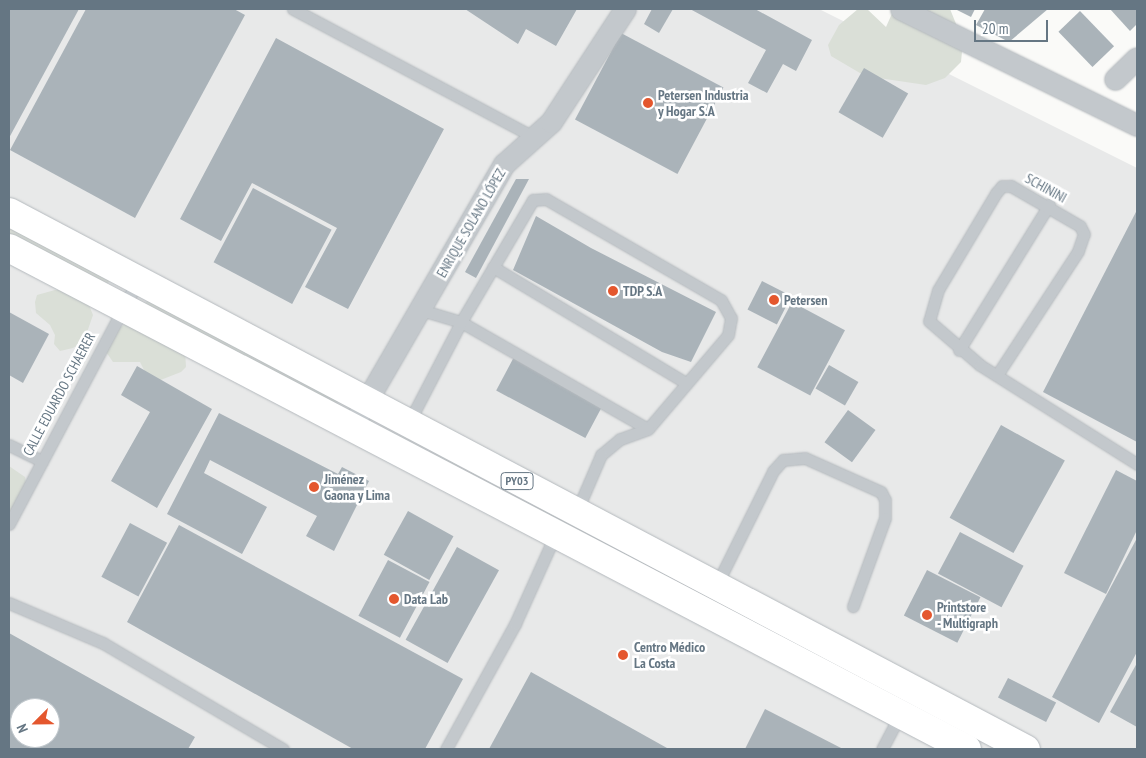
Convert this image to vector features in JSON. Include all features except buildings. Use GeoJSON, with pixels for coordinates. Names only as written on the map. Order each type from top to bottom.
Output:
{"type":"FeatureCollection","features":[{"type":"Feature","properties":{"kind":"highway","name":"PY03"},"geometry":{"type":"LineString","coordinates":[[9,212],[1026,749]]}},
{"type":"Feature","properties":{"kind":"highway","name":"PY03"},"geometry":{"type":"LineString","coordinates":[[9,248],[556,533],[657,589],[967,749]]}},
{"type":"Feature","properties":{"kind":"street","name":"ENRIQUE SOLANO LÓPEZ"},"geometry":{"type":"LineString","coordinates":[[352,426],[504,164],[559,112],[625,9]]}},
{"type":"Feature","properties":{"kind":"street"},"geometry":{"type":"LineString","coordinates":[[901,9],[1137,125]]}},
{"type":"Feature","properties":{"kind":"street"},"geometry":{"type":"LineString","coordinates":[[1115,79],[1137,58]]}},
{"type":"Feature","properties":{"kind":"lane"},"geometry":{"type":"LineString","coordinates":[[293,9],[534,137]]}},
{"type":"Feature","properties":{"kind":"lane","name":"SCHININI"},"geometry":{"type":"LineString","coordinates":[[997,376],[1083,243],[1080,226],[1049,205],[1011,186],[1002,186],[996,194],[938,290],[928,316],[932,326],[959,350],[997,376],[1105,447],[1137,464]]}},
{"type":"Feature","properties":{"kind":"lane"},"geometry":{"type":"LineString","coordinates":[[408,424],[461,322],[533,200],[546,199],[721,300],[731,318],[728,336],[648,429],[620,439],[601,455],[576,513]]}},
{"type":"Feature","properties":{"kind":"lane"},"geometry":{"type":"LineString","coordinates":[[959,350],[1049,205]]}},
{"type":"Feature","properties":{"kind":"lane"},"geometry":{"type":"LineString","coordinates":[[493,267],[686,383]]}},
{"type":"Feature","properties":{"kind":"lane","name":"CALLE EDUARDO SCHAERER"},"geometry":{"type":"LineString","coordinates":[[9,524],[122,306],[138,280]]}},
{"type":"Feature","properties":{"kind":"lane"},"geometry":{"type":"LineString","coordinates":[[420,310],[461,322],[648,429]]}},
{"type":"Feature","properties":{"kind":"lane"},"geometry":{"type":"LineString","coordinates":[[9,445],[42,461]]}},
{"type":"Feature","properties":{"kind":"lane"},"geometry":{"type":"LineString","coordinates":[[716,586],[772,471],[783,460],[805,458],[881,492],[885,500],[885,518],[853,606]]}},
{"type":"Feature","properties":{"kind":"lane"},"geometry":{"type":"LineString","coordinates":[[446,749],[515,624],[556,533]]}},
{"type":"Feature","properties":{"kind":"lane"},"geometry":{"type":"LineString","coordinates":[[9,603],[103,643],[283,749]]}},
{"type":"Feature","properties":{"kind":"lane"},"geometry":{"type":"LineString","coordinates":[[882,749],[914,690]]}},
{"type":"Feature","properties":{"kind":"shaded area"},"geometry":{"type":"Polygon","coordinates":[[[9,9],[819,9],[1137,168],[1137,749],[9,749],[9,9]]]}},
{"type":"Feature","properties":{"kind":"shaded area"},"geometry":{"type":"Polygon","coordinates":[[[858,9],[867,9],[886,27],[894,9],[950,9],[963,41],[961,62],[945,78],[926,85],[865,76],[831,56],[828,45],[839,25],[858,9]]]}},
{"type":"Feature","properties":{"kind":"shaded area"},"geometry":{"type":"Polygon","coordinates":[[[9,225],[109,279],[109,282],[107,284],[9,237],[9,225]]]}},
{"type":"Feature","properties":{"kind":"shaded area"},"geometry":{"type":"Polygon","coordinates":[[[55,290],[66,290],[89,305],[93,315],[84,341],[73,348],[60,351],[54,344],[55,335],[50,325],[36,313],[35,302],[37,295],[55,290]]]}},
{"type":"Feature","properties":{"kind":"shaded area"},"geometry":{"type":"Polygon","coordinates":[[[148,300],[338,400],[337,405],[145,303],[148,300]]]}},
{"type":"Feature","properties":{"kind":"shaded area"},"geometry":{"type":"Polygon","coordinates":[[[127,323],[185,350],[186,367],[181,372],[158,381],[148,378],[140,362],[113,362],[104,349],[112,332],[127,323]]]}},
{"type":"Feature","properties":{"kind":"shaded area"},"geometry":{"type":"Polygon","coordinates":[[[9,466],[25,477],[28,493],[24,509],[9,515],[9,466]]]}},
{"type":"Feature","properties":{"kind":"place","name":"Petersen Industria y Hogar S.A"},"geometry":{"type":"Point","coordinates":[648,103]}},
{"type":"Feature","properties":{"kind":"place","name":"TDP S.A"},"geometry":{"type":"Point","coordinates":[613,291]}},
{"type":"Feature","properties":{"kind":"place","name":"Petersen"},"geometry":{"type":"Point","coordinates":[774,300]}},
{"type":"Feature","properties":{"kind":"place","name":"Jiménez Gaona y Lima"},"geometry":{"type":"Point","coordinates":[314,487]}},
{"type":"Feature","properties":{"kind":"place","name":"Data Lab"},"geometry":{"type":"Point","coordinates":[394,599]}},
{"type":"Feature","properties":{"kind":"place","name":"Printstore - Multigraph"},"geometry":{"type":"Point","coordinates":[927,615]}},
{"type":"Feature","properties":{"kind":"place","name":"Centro Médico La Costa"},"geometry":{"type":"Point","coordinates":[623,655]}}]}
